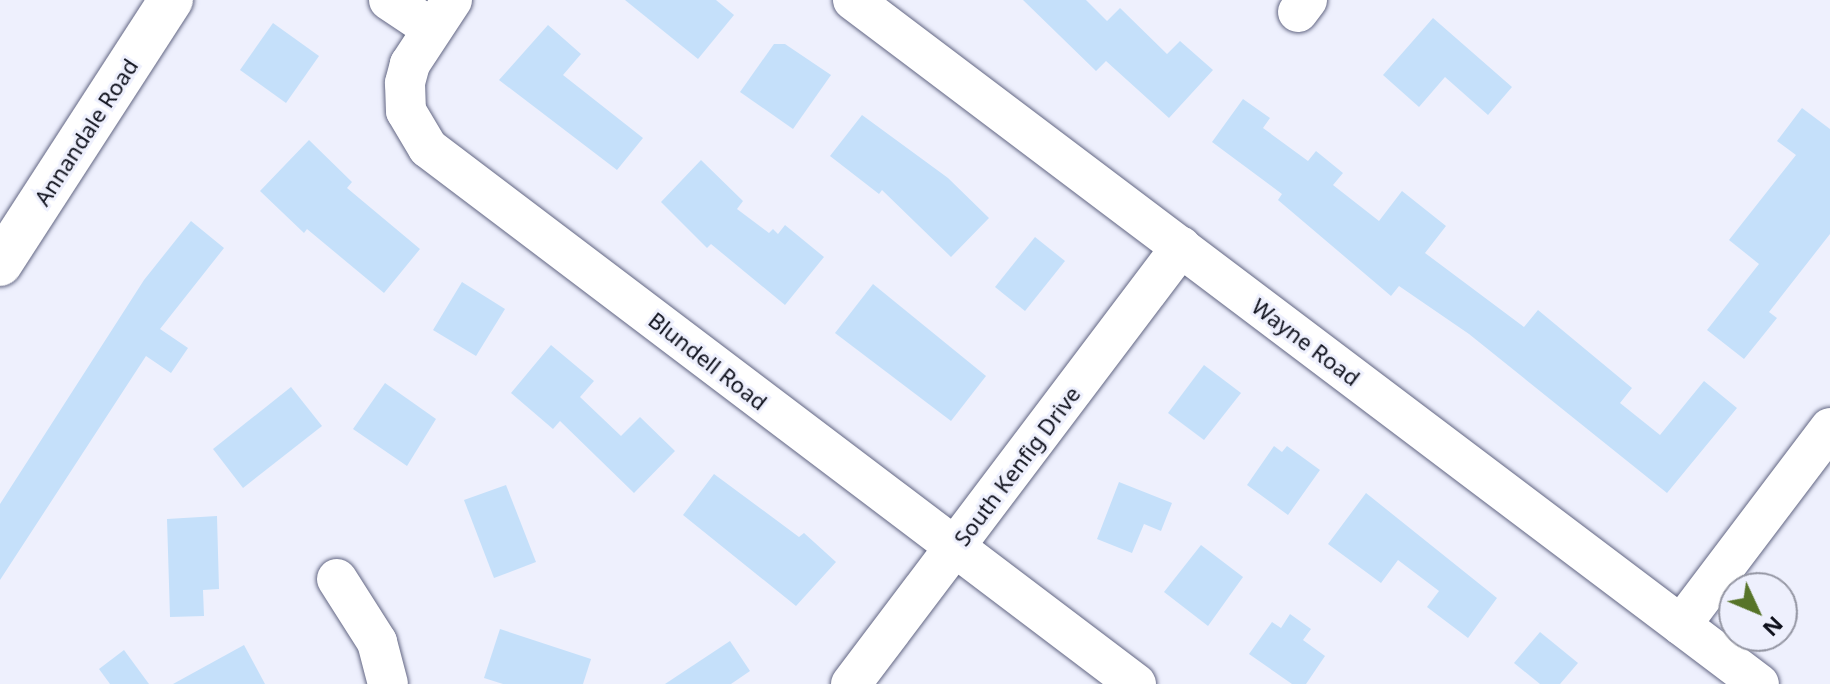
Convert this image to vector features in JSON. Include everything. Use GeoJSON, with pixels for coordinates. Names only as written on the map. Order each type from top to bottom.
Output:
{"type":"FeatureCollection","features":[{"type":"Feature","properties":{"kind":"main road","name":"Annandale Road"},"geometry":{"type":"LineString","coordinates":[[0,264],[171,0]]}},
{"type":"Feature","properties":{"kind":"street","name":"Blundell Road"},"geometry":{"type":"LineString","coordinates":[[389,0],[442,14],[405,83],[406,111],[428,148],[1136,684]]}},
{"type":"Feature","properties":{"kind":"street","name":"Wayne Road"},"geometry":{"type":"LineString","coordinates":[[853,0],[1759,684]]}},
{"type":"Feature","properties":{"kind":"street","name":"South Kenfig Drive"},"geometry":{"type":"LineString","coordinates":[[851,684],[1181,247]]}},
{"type":"Feature","properties":{"kind":"street"},"geometry":{"type":"LineString","coordinates":[[1681,625],[1830,428]]}},
{"type":"Feature","properties":{"kind":"street"},"geometry":{"type":"LineString","coordinates":[[337,579],[377,642],[388,684]]}},
{"type":"Feature","properties":{"kind":"building"},"geometry":{"type":"Polygon","coordinates":[[[625,0],[716,0],[734,15],[698,59],[625,0]]]}},
{"type":"Feature","properties":{"kind":"building"},"geometry":{"type":"Polygon","coordinates":[[[1023,0],[1086,0],[1107,21],[1120,8],[1167,54],[1180,41],[1213,70],[1169,118],[1106,61],[1096,71],[1023,0]]]}},
{"type":"Feature","properties":{"kind":"building"},"geometry":{"type":"Polygon","coordinates":[[[1433,18],[1512,87],[1488,115],[1445,77],[1419,107],[1383,75],[1433,18]]]}},
{"type":"Feature","properties":{"kind":"building"},"geometry":{"type":"Polygon","coordinates":[[[273,23],[319,56],[286,103],[240,70],[273,23]]]}},
{"type":"Feature","properties":{"kind":"building"},"geometry":{"type":"Polygon","coordinates":[[[548,25],[581,54],[563,75],[643,138],[617,170],[499,80],[548,25]]]}},
{"type":"Feature","properties":{"kind":"building"},"geometry":{"type":"Polygon","coordinates":[[[774,44],[785,44],[831,75],[793,129],[740,92],[774,44]]]}},
{"type":"Feature","properties":{"kind":"building"},"geometry":{"type":"Polygon","coordinates":[[[1243,99],[1270,118],[1263,128],[1308,161],[1316,151],[1343,173],[1333,185],[1379,221],[1402,191],[1446,226],[1425,253],[1524,327],[1538,310],[1632,388],[1620,403],[1660,435],[1704,381],[1737,408],[1667,493],[1469,334],[1399,286],[1391,296],[1278,200],[1282,194],[1212,142],[1243,99]]]}},
{"type":"Feature","properties":{"kind":"building"},"geometry":{"type":"Polygon","coordinates":[[[1802,108],[1830,129],[1830,234],[1769,312],[1777,318],[1744,359],[1707,330],[1759,264],[1729,240],[1796,155],[1777,141],[1802,108]]]}},
{"type":"Feature","properties":{"kind":"building"},"geometry":{"type":"Polygon","coordinates":[[[862,115],[948,178],[989,218],[951,257],[882,190],[879,194],[830,156],[862,115]]]}},
{"type":"Feature","properties":{"kind":"building"},"geometry":{"type":"Polygon","coordinates":[[[309,140],[352,182],[347,188],[420,249],[384,293],[307,229],[304,233],[260,191],[309,140]]]}},
{"type":"Feature","properties":{"kind":"building"},"geometry":{"type":"Polygon","coordinates":[[[701,160],[743,201],[737,209],[769,233],[773,229],[778,234],[785,225],[824,257],[785,305],[711,244],[707,248],[661,202],[701,160]]]}},
{"type":"Feature","properties":{"kind":"building"},"geometry":{"type":"Polygon","coordinates":[[[191,221],[224,248],[160,329],[188,348],[171,373],[146,356],[0,580],[0,504],[144,280],[191,221]]]}},
{"type":"Feature","properties":{"kind":"building"},"geometry":{"type":"Polygon","coordinates":[[[1035,237],[1065,261],[1025,311],[995,287],[1035,237]]]}},
{"type":"Feature","properties":{"kind":"building"},"geometry":{"type":"Polygon","coordinates":[[[462,282],[505,309],[476,356],[433,330],[462,282]]]}},
{"type":"Feature","properties":{"kind":"building"},"geometry":{"type":"Polygon","coordinates":[[[873,284],[986,376],[951,421],[835,333],[873,284]]]}},
{"type":"Feature","properties":{"kind":"building"},"geometry":{"type":"Polygon","coordinates":[[[551,345],[594,381],[580,397],[621,436],[640,417],[675,451],[634,493],[560,421],[553,429],[511,393],[551,345]]]}},
{"type":"Feature","properties":{"kind":"building"},"geometry":{"type":"Polygon","coordinates":[[[1204,365],[1241,393],[1204,440],[1168,413],[1204,365]]]}},
{"type":"Feature","properties":{"kind":"building"},"geometry":{"type":"Polygon","coordinates":[[[385,383],[436,419],[407,466],[353,429],[385,383]]]}},
{"type":"Feature","properties":{"kind":"building"},"geometry":{"type":"Polygon","coordinates":[[[291,387],[322,426],[243,488],[213,449],[291,387]]]}},
{"type":"Feature","properties":{"kind":"building"},"geometry":{"type":"Polygon","coordinates":[[[1274,446],[1282,452],[1287,446],[1320,470],[1288,515],[1247,485],[1274,446]]]}},
{"type":"Feature","properties":{"kind":"building"},"geometry":{"type":"Polygon","coordinates":[[[714,474],[799,537],[804,533],[836,562],[796,606],[683,515],[714,474]]]}},
{"type":"Feature","properties":{"kind":"building"},"geometry":{"type":"Polygon","coordinates":[[[1119,482],[1172,503],[1161,531],[1144,524],[1132,553],[1097,539],[1119,482]]]}},
{"type":"Feature","properties":{"kind":"building"},"geometry":{"type":"Polygon","coordinates":[[[506,485],[536,562],[494,578],[464,500],[506,485]]]}},
{"type":"Feature","properties":{"kind":"building"},"geometry":{"type":"Polygon","coordinates":[[[1366,493],[1497,598],[1468,638],[1427,607],[1439,591],[1398,560],[1381,583],[1328,544],[1366,493]]]}},
{"type":"Feature","properties":{"kind":"building"},"geometry":{"type":"Polygon","coordinates":[[[217,516],[219,589],[203,590],[204,616],[170,617],[167,519],[217,516]]]}},
{"type":"Feature","properties":{"kind":"building"},"geometry":{"type":"Polygon","coordinates":[[[1201,545],[1243,577],[1208,626],[1164,592],[1201,545]]]}},
{"type":"Feature","properties":{"kind":"building"},"geometry":{"type":"Polygon","coordinates":[[[1290,614],[1311,629],[1303,640],[1325,656],[1306,684],[1292,684],[1249,654],[1272,622],[1281,628],[1290,614]]]}},
{"type":"Feature","properties":{"kind":"building"},"geometry":{"type":"Polygon","coordinates":[[[500,629],[591,659],[583,684],[503,684],[484,678],[500,629]]]}},
{"type":"Feature","properties":{"kind":"building"},"geometry":{"type":"Polygon","coordinates":[[[1540,632],[1578,663],[1560,684],[1540,684],[1514,663],[1540,632]]]}},
{"type":"Feature","properties":{"kind":"building"},"geometry":{"type":"Polygon","coordinates":[[[730,641],[750,671],[731,684],[665,684],[730,641]]]}},
{"type":"Feature","properties":{"kind":"building"},"geometry":{"type":"Polygon","coordinates":[[[244,645],[265,684],[173,684],[244,645]]]}},
{"type":"Feature","properties":{"kind":"building"},"geometry":{"type":"Polygon","coordinates":[[[124,650],[149,684],[110,684],[99,669],[124,650]]]}}]}
